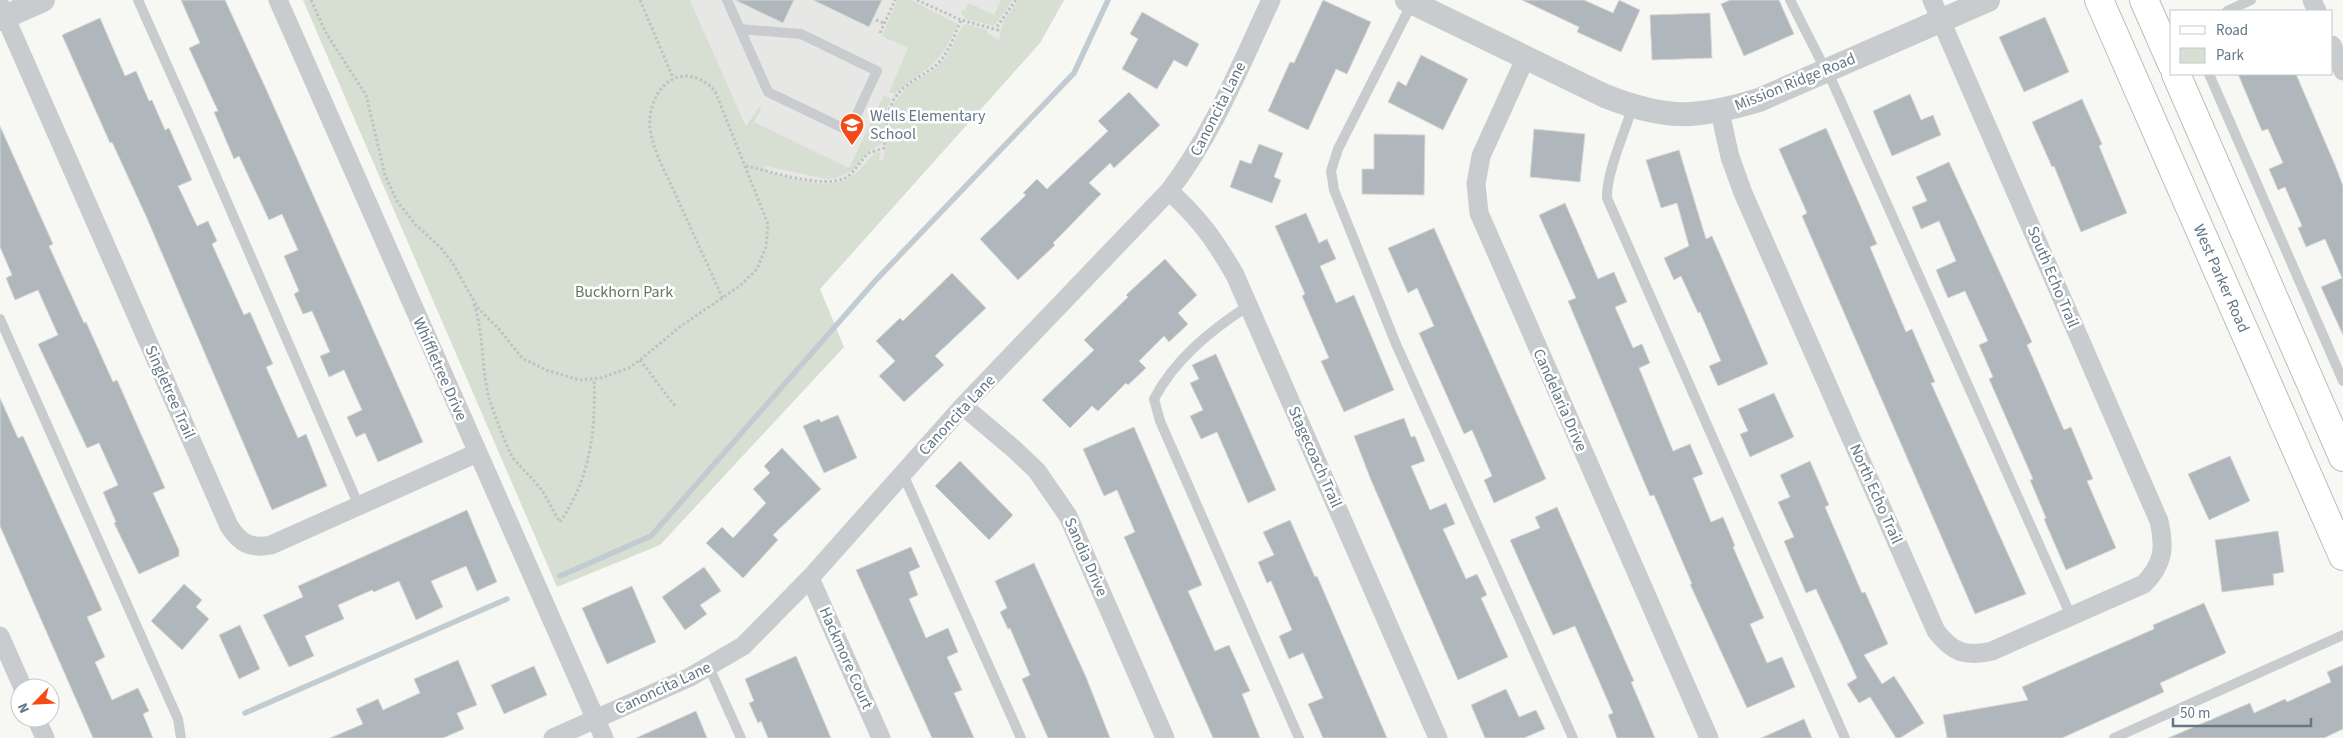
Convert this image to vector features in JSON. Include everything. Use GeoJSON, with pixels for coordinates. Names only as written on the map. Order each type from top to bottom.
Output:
{"type":"FeatureCollection","features":[{"type":"Feature","properties":{"kind":"main road","name":"West Parker Road"},"geometry":{"type":"LineString","coordinates":[[2099,0],[2343,556]]}},
{"type":"Feature","properties":{"kind":"main road"},"geometry":{"type":"LineString","coordinates":[[2144,0],[2170,59]]}},
{"type":"Feature","properties":{"kind":"main road"},"geometry":{"type":"LineString","coordinates":[[2176,75],[2343,458]]}},
{"type":"Feature","properties":{"kind":"street"},"geometry":{"type":"LineString","coordinates":[[2,13],[43,0]]}},
{"type":"Feature","properties":{"kind":"street","name":"Whiffletree Drive"},"geometry":{"type":"LineString","coordinates":[[278,0],[604,738]]}},
{"type":"Feature","properties":{"kind":"street","name":"Canoncita Lane"},"geometry":{"type":"LineString","coordinates":[[553,738],[709,667],[743,646],[810,578],[963,406],[1169,191],[1188,166],[1208,133],[1271,0]]}},
{"type":"Feature","properties":{"kind":"street","name":"Mission Ridge Road"},"geometry":{"type":"LineString","coordinates":[[1411,1],[1578,84],[1633,106],[1686,116],[1720,112],[1759,100],[1827,71],[1937,10],[1988,0]]}},
{"type":"Feature","properties":{"kind":"street","name":"South Echo Trail"},"geometry":{"type":"LineString","coordinates":[[1937,10],[2159,521],[2163,539],[2162,556]]}},
{"type":"Feature","properties":{"kind":"street","name":"Singletree Trail"},"geometry":{"type":"LineString","coordinates":[[2,13],[229,526],[237,537],[248,546],[270,545],[477,453]]}},
{"type":"Feature","properties":{"kind":"street"},"geometry":{"type":"LineString","coordinates":[[2333,47],[2343,71]]}},
{"type":"Feature","properties":{"kind":"street","name":"Candelaria Drive"},"geometry":{"type":"LineString","coordinates":[[1526,58],[1481,156],[1476,184],[1479,213],[1709,738]]}},
{"type":"Feature","properties":{"kind":"street","name":"North Echo Trail"},"geometry":{"type":"LineString","coordinates":[[1720,112],[1730,157],[1744,194],[1936,631],[1946,644],[1960,652],[1974,655],[1992,651],[2144,584],[2156,571],[2162,556]]}},
{"type":"Feature","properties":{"kind":"street","name":"Stagecoach Trail"},"geometry":{"type":"LineString","coordinates":[[1169,191],[1193,212],[1216,242],[1235,275],[1438,738]]}},
{"type":"Feature","properties":{"kind":"street","name":"Sandia Drive"},"geometry":{"type":"LineString","coordinates":[[963,406],[1037,471],[1068,516],[1165,738]]}},
{"type":"Feature","properties":{"kind":"street","name":"Hackmore Court"},"geometry":{"type":"LineString","coordinates":[[810,578],[881,738]]}},
{"type":"Feature","properties":{"kind":"street"},"geometry":{"type":"LineString","coordinates":[[0,636],[19,678]]}},
{"type":"Feature","properties":{"kind":"lane"},"geometry":{"type":"LineString","coordinates":[[138,0],[359,506]]}},
{"type":"Feature","properties":{"kind":"lane"},"geometry":{"type":"LineString","coordinates":[[727,0],[768,92],[849,130],[877,71],[801,34],[740,29]]}},
{"type":"Feature","properties":{"kind":"lane"},"geometry":{"type":"LineString","coordinates":[[1790,0],[1827,71],[2071,616]]}},
{"type":"Feature","properties":{"kind":"lane"},"geometry":{"type":"LineString","coordinates":[[2229,10],[2251,0]]}},
{"type":"Feature","properties":{"kind":"lane"},"geometry":{"type":"LineString","coordinates":[[1411,1],[1338,149],[1331,170],[1334,190],[1396,344],[1573,738]]}},
{"type":"Feature","properties":{"kind":"lane"},"geometry":{"type":"LineString","coordinates":[[2209,75],[2343,381]]}},
{"type":"Feature","properties":{"kind":"lane"},"geometry":{"type":"LineString","coordinates":[[1633,106],[1610,175],[1607,189],[1608,198],[1845,738]]}},
{"type":"Feature","properties":{"kind":"lane"},"geometry":{"type":"LineString","coordinates":[[1248,306],[1215,328],[1198,344],[1164,379],[1154,400],[1160,421],[1299,738]]}},
{"type":"Feature","properties":{"kind":"lane"},"geometry":{"type":"LineString","coordinates":[[0,319],[178,719],[181,738]]}},
{"type":"Feature","properties":{"kind":"lane"},"geometry":{"type":"LineString","coordinates":[[903,474],[1021,738]]}},
{"type":"Feature","properties":{"kind":"lane"},"geometry":{"type":"LineString","coordinates":[[2114,738],[2343,635]]}},
{"type":"Feature","properties":{"kind":"lane"},"geometry":{"type":"LineString","coordinates":[[709,667],[742,738]]}},
{"type":"Feature","properties":{"kind":"path"},"geometry":{"type":"LineString","coordinates":[[311,0],[326,33],[366,94],[384,175],[390,188],[406,213],[440,247],[452,262],[472,300],[480,328],[490,398],[508,449],[514,459],[526,470],[540,488],[560,522],[574,499],[590,453],[595,418],[594,380]]}},
{"type":"Feature","properties":{"kind":"path"},"geometry":{"type":"LineString","coordinates":[[640,0],[673,78]]}},
{"type":"Feature","properties":{"kind":"path"},"geometry":{"type":"LineString","coordinates":[[880,33],[895,0]]}},
{"type":"Feature","properties":{"kind":"path"},"geometry":{"type":"LineString","coordinates":[[916,0],[961,20],[998,30],[998,25],[1016,0]]}},
{"type":"Feature","properties":{"kind":"path"},"geometry":{"type":"LineString","coordinates":[[876,20],[884,23]]}},
{"type":"Feature","properties":{"kind":"path"},"geometry":{"type":"LineString","coordinates":[[746,166],[815,180],[830,181],[843,179],[853,172],[869,153],[884,148],[889,112],[894,99],[901,90],[935,66],[947,52],[961,20]]}},
{"type":"Feature","properties":{"kind":"path"},"geometry":{"type":"LineString","coordinates":[[472,300],[527,362],[559,375],[579,380],[594,380],[615,374],[640,360],[681,326],[723,299],[742,285],[757,269],[768,236],[768,224],[717,95],[711,86],[702,80],[691,77],[673,78],[666,83],[655,100],[650,119],[650,128],[657,154],[723,299]]}},
{"type":"Feature","properties":{"kind":"path"},"geometry":{"type":"LineString","coordinates":[[640,360],[675,406]]}},
{"type":"Feature","properties":{"kind":"shaded area","name":"Wells Elementary School"},"geometry":{"type":"Polygon","coordinates":[[[690,0],[1064,0],[1040,43],[819,290],[690,0]]]}},
{"type":"Feature","properties":{"kind":"green space","name":"Buckhorn Park"},"geometry":{"type":"Polygon","coordinates":[[[303,0],[690,0],[746,126],[760,106],[761,109],[754,122],[849,168],[884,95],[891,99],[887,108],[883,143],[869,151],[853,170],[837,178],[826,179],[765,166],[767,172],[813,183],[836,183],[856,173],[878,151],[881,155],[879,160],[883,161],[893,104],[908,86],[935,69],[946,57],[963,25],[967,24],[987,30],[987,33],[999,40],[1003,21],[1019,0],[1064,0],[1040,43],[820,289],[844,347],[660,545],[557,587],[303,0]]]}},
{"type":"Feature","properties":{"kind":"green space"},"geometry":{"type":"Polygon","coordinates":[[[897,0],[911,0],[958,24],[945,50],[934,63],[894,94],[889,92],[908,48],[882,36],[897,0]]]}},
{"type":"Feature","properties":{"kind":"green space"},"geometry":{"type":"Polygon","coordinates":[[[1001,0],[1013,0],[994,26],[966,19],[961,12],[962,9],[965,10],[969,3],[994,15],[1001,0]]]}},
{"type":"Feature","properties":{"kind":"building"},"geometry":{"type":"Polygon","coordinates":[[[181,0],[225,0],[423,442],[378,462],[365,433],[356,437],[347,417],[362,410],[344,370],[329,377],[320,356],[330,352],[312,311],[303,314],[294,294],[299,291],[284,256],[298,250],[282,214],[269,220],[239,156],[234,159],[214,112],[218,111],[189,48],[200,43],[181,0]]]}},
{"type":"Feature","properties":{"kind":"building"},"geometry":{"type":"Polygon","coordinates":[[[735,0],[794,0],[783,23],[735,0]]]}},
{"type":"Feature","properties":{"kind":"building"},"geometry":{"type":"Polygon","coordinates":[[[813,0],[882,0],[869,27],[813,0]]]}},
{"type":"Feature","properties":{"kind":"building"},"geometry":{"type":"Polygon","coordinates":[[[1323,0],[1371,22],[1347,74],[1336,69],[1308,130],[1268,111],[1290,62],[1294,63],[1323,0]]]}},
{"type":"Feature","properties":{"kind":"building"},"geometry":{"type":"Polygon","coordinates":[[[1522,0],[1584,0],[1613,13],[1619,0],[1640,10],[1621,52],[1577,32],[1579,27],[1522,0]]]}},
{"type":"Feature","properties":{"kind":"building"},"geometry":{"type":"Polygon","coordinates":[[[1730,0],[1779,0],[1794,34],[1744,56],[1721,4],[1730,0]]]}},
{"type":"Feature","properties":{"kind":"building"},"geometry":{"type":"Polygon","coordinates":[[[1142,12],[1199,44],[1187,67],[1174,60],[1157,89],[1122,69],[1138,39],[1130,34],[1142,12]]]}},
{"type":"Feature","properties":{"kind":"building"},"geometry":{"type":"Polygon","coordinates":[[[1710,13],[1712,58],[1652,60],[1650,15],[1710,13]]]}},
{"type":"Feature","properties":{"kind":"building"},"geometry":{"type":"Polygon","coordinates":[[[2045,17],[2069,72],[2024,92],[1999,37],[2045,17]]]}},
{"type":"Feature","properties":{"kind":"building"},"geometry":{"type":"Polygon","coordinates":[[[100,18],[125,76],[136,71],[149,101],[152,100],[165,130],[169,128],[192,180],[178,186],[197,226],[208,221],[217,241],[212,244],[244,315],[250,312],[273,364],[266,367],[298,438],[306,434],[327,486],[272,510],[146,216],[112,142],[110,143],[62,35],[100,18]]]}},
{"type":"Feature","properties":{"kind":"building"},"geometry":{"type":"Polygon","coordinates":[[[1421,55],[1468,79],[1443,130],[1388,102],[1398,81],[1406,86],[1421,55]]]}},
{"type":"Feature","properties":{"kind":"building"},"geometry":{"type":"Polygon","coordinates":[[[2238,75],[2296,75],[2343,186],[2343,335],[2321,287],[2342,278],[2325,239],[2306,247],[2298,228],[2302,226],[2285,187],[2278,190],[2269,169],[2283,163],[2268,129],[2262,131],[2238,75]]]}},
{"type":"Feature","properties":{"kind":"building"},"geometry":{"type":"Polygon","coordinates":[[[1129,92],[1160,125],[1114,168],[1110,163],[1089,183],[1101,194],[1053,243],[1055,245],[1018,280],[980,239],[1026,195],[1023,193],[1037,179],[1047,189],[1108,131],[1098,121],[1129,92]]]}},
{"type":"Feature","properties":{"kind":"building"},"geometry":{"type":"Polygon","coordinates":[[[1910,94],[1921,120],[1933,115],[1941,135],[1892,156],[1873,111],[1910,94]]]}},
{"type":"Feature","properties":{"kind":"building"},"geometry":{"type":"Polygon","coordinates":[[[2082,99],[2102,144],[2099,146],[2127,213],[2081,232],[2054,166],[2052,167],[2032,122],[2082,99]]]}},
{"type":"Feature","properties":{"kind":"building"},"geometry":{"type":"Polygon","coordinates":[[[0,126],[53,244],[49,246],[84,323],[86,322],[113,382],[117,380],[165,488],[153,493],[179,550],[179,556],[139,574],[114,523],[116,522],[103,492],[118,485],[99,443],[87,448],[38,344],[58,335],[38,290],[15,300],[6,278],[12,275],[0,247],[0,126]]]}},
{"type":"Feature","properties":{"kind":"building"},"geometry":{"type":"Polygon","coordinates":[[[1826,128],[1877,244],[1870,247],[1906,332],[1912,329],[1935,382],[1931,383],[2026,594],[1975,614],[1802,216],[1807,213],[1779,149],[1826,128]]]}},
{"type":"Feature","properties":{"kind":"building"},"geometry":{"type":"Polygon","coordinates":[[[1534,129],[1585,134],[1580,182],[1530,177],[1534,129]]]}},
{"type":"Feature","properties":{"kind":"building"},"geometry":{"type":"Polygon","coordinates":[[[1374,134],[1425,135],[1424,195],[1362,194],[1362,169],[1374,169],[1374,134]]]}},
{"type":"Feature","properties":{"kind":"building"},"geometry":{"type":"Polygon","coordinates":[[[1259,144],[1283,153],[1274,177],[1281,180],[1272,203],[1230,187],[1240,160],[1251,164],[1259,144]]]}},
{"type":"Feature","properties":{"kind":"building"},"geometry":{"type":"Polygon","coordinates":[[[1679,150],[1706,239],[1712,236],[1768,364],[1718,386],[1709,366],[1721,361],[1700,312],[1698,313],[1681,276],[1674,280],[1664,258],[1689,246],[1677,203],[1661,208],[1646,160],[1679,150]]]}},
{"type":"Feature","properties":{"kind":"building"},"geometry":{"type":"Polygon","coordinates":[[[1949,162],[2032,342],[2027,345],[2064,430],[2071,427],[2093,479],[2087,481],[2116,548],[2066,570],[2044,519],[2046,518],[2030,480],[2033,479],[1989,379],[1993,377],[1979,345],[1988,341],[1965,291],[1948,298],[1936,270],[1956,261],[1939,221],[1921,229],[1912,207],[1927,201],[1916,177],[1949,162]]]}},
{"type":"Feature","properties":{"kind":"building"},"geometry":{"type":"Polygon","coordinates":[[[1565,203],[1598,279],[1614,272],[1627,302],[1615,307],[1633,348],[1642,344],[1650,363],[1639,368],[1673,451],[1690,444],[1703,474],[1693,478],[1711,522],[1723,517],[1735,546],[1733,547],[1764,618],[1750,624],[1767,663],[1782,657],[1795,687],[1747,708],[1690,584],[1692,584],[1654,495],[1650,496],[1568,301],[1576,298],[1539,215],[1565,203]]]}},
{"type":"Feature","properties":{"kind":"building"},"geometry":{"type":"Polygon","coordinates":[[[1306,213],[1319,243],[1327,239],[1336,259],[1320,266],[1336,303],[1354,295],[1394,390],[1344,412],[1321,361],[1329,358],[1302,296],[1305,294],[1275,226],[1306,213]]]}},
{"type":"Feature","properties":{"kind":"building"},"geometry":{"type":"Polygon","coordinates":[[[1434,228],[1546,479],[1494,503],[1484,480],[1492,476],[1472,430],[1464,434],[1419,333],[1434,326],[1417,288],[1408,293],[1388,248],[1434,228]]]}},
{"type":"Feature","properties":{"kind":"building"},"geometry":{"type":"Polygon","coordinates":[[[1165,259],[1197,295],[1178,313],[1188,324],[1169,342],[1164,336],[1139,361],[1146,368],[1128,385],[1126,383],[1098,411],[1092,406],[1070,428],[1042,400],[1094,350],[1084,340],[1128,297],[1126,295],[1165,259]]]}},
{"type":"Feature","properties":{"kind":"building"},"geometry":{"type":"Polygon","coordinates":[[[952,273],[986,308],[935,356],[944,365],[904,402],[879,376],[895,361],[876,341],[900,318],[903,321],[952,273]]]}},
{"type":"Feature","properties":{"kind":"building"},"geometry":{"type":"Polygon","coordinates":[[[1216,354],[1276,490],[1248,503],[1217,432],[1201,439],[1190,416],[1203,410],[1190,383],[1199,379],[1192,365],[1216,354]]]}},
{"type":"Feature","properties":{"kind":"building"},"geometry":{"type":"Polygon","coordinates":[[[1774,393],[1794,437],[1750,457],[1740,434],[1748,431],[1738,409],[1774,393]]]}},
{"type":"Feature","properties":{"kind":"building"},"geometry":{"type":"Polygon","coordinates":[[[0,398],[18,438],[23,436],[102,610],[87,617],[105,657],[95,662],[112,700],[138,688],[149,711],[143,714],[153,738],[93,738],[0,526],[0,398]]]}},
{"type":"Feature","properties":{"kind":"building"},"geometry":{"type":"Polygon","coordinates":[[[838,415],[857,458],[824,473],[803,426],[819,419],[821,422],[838,415]]]}},
{"type":"Feature","properties":{"kind":"building"},"geometry":{"type":"Polygon","coordinates":[[[1404,418],[1411,437],[1415,436],[1425,461],[1411,466],[1430,510],[1446,503],[1455,524],[1443,529],[1466,579],[1477,574],[1487,595],[1481,598],[1508,657],[1458,680],[1371,480],[1354,436],[1404,418]]]}},
{"type":"Feature","properties":{"kind":"building"},"geometry":{"type":"Polygon","coordinates":[[[1134,427],[1202,585],[1188,591],[1215,651],[1229,645],[1250,691],[1242,694],[1260,738],[1213,738],[1124,537],[1135,532],[1117,490],[1104,496],[1083,449],[1134,427]]]}},
{"type":"Feature","properties":{"kind":"building"},"geometry":{"type":"Polygon","coordinates":[[[782,448],[821,489],[773,535],[778,540],[743,578],[706,543],[722,527],[733,538],[766,503],[753,489],[770,473],[764,466],[782,448]]]}},
{"type":"Feature","properties":{"kind":"building"},"geometry":{"type":"Polygon","coordinates":[[[2230,456],[2250,501],[2209,520],[2188,474],[2230,456]]]}},
{"type":"Feature","properties":{"kind":"building"},"geometry":{"type":"Polygon","coordinates":[[[960,461],[1013,515],[989,540],[935,486],[960,461]]]}},
{"type":"Feature","properties":{"kind":"building"},"geometry":{"type":"Polygon","coordinates":[[[1810,461],[1829,505],[1825,507],[1862,593],[1865,592],[1888,644],[1864,655],[1882,684],[1894,676],[1924,723],[1900,738],[1896,738],[1870,697],[1859,703],[1847,684],[1857,678],[1816,589],[1806,593],[1784,541],[1794,537],[1778,502],[1790,497],[1780,475],[1810,461]]]}},
{"type":"Feature","properties":{"kind":"building"},"geometry":{"type":"Polygon","coordinates":[[[1557,507],[1634,681],[1631,682],[1655,738],[1617,738],[1608,715],[1613,713],[1575,626],[1553,635],[1510,540],[1540,528],[1535,517],[1557,507]]]}},
{"type":"Feature","properties":{"kind":"building"},"geometry":{"type":"Polygon","coordinates":[[[467,510],[497,582],[477,591],[466,566],[431,581],[443,607],[416,620],[399,581],[374,592],[372,590],[338,605],[344,619],[305,636],[314,656],[289,667],[263,615],[303,597],[298,586],[467,510]]]}},
{"type":"Feature","properties":{"kind":"building"},"geometry":{"type":"Polygon","coordinates":[[[1290,520],[1315,577],[1317,576],[1387,738],[1323,738],[1308,704],[1323,698],[1303,653],[1289,659],[1279,636],[1292,630],[1271,581],[1267,583],[1258,562],[1274,555],[1263,532],[1290,520]]]}},
{"type":"Feature","properties":{"kind":"building"},"geometry":{"type":"Polygon","coordinates":[[[2278,531],[2284,572],[2273,574],[2274,585],[2222,592],[2215,540],[2278,531]]]}},
{"type":"Feature","properties":{"kind":"building"},"geometry":{"type":"Polygon","coordinates":[[[911,547],[920,567],[909,572],[918,595],[909,599],[926,638],[948,628],[958,652],[947,657],[962,690],[954,693],[974,738],[932,738],[856,570],[911,547]]]}},
{"type":"Feature","properties":{"kind":"building"},"geometry":{"type":"Polygon","coordinates":[[[1034,563],[1086,677],[1110,738],[1048,738],[1022,679],[1030,675],[1010,628],[1008,629],[1000,612],[1007,608],[995,581],[1034,563]]]}},
{"type":"Feature","properties":{"kind":"building"},"geometry":{"type":"Polygon","coordinates":[[[704,567],[721,591],[700,605],[707,614],[685,630],[662,597],[704,567]]]}},
{"type":"Feature","properties":{"kind":"building"},"geometry":{"type":"Polygon","coordinates":[[[184,584],[202,600],[196,607],[209,619],[182,650],[151,621],[184,584]]]}},
{"type":"Feature","properties":{"kind":"building"},"geometry":{"type":"Polygon","coordinates":[[[632,586],[656,642],[607,664],[582,608],[632,586]]]}},
{"type":"Feature","properties":{"kind":"building"},"geometry":{"type":"Polygon","coordinates":[[[2204,603],[2226,653],[2160,683],[2164,692],[2062,738],[1947,738],[1943,715],[2028,700],[2022,687],[2154,629],[2153,625],[2204,603]]]}},
{"type":"Feature","properties":{"kind":"building"},"geometry":{"type":"Polygon","coordinates":[[[240,625],[260,669],[239,679],[219,635],[240,625]]]}},
{"type":"Feature","properties":{"kind":"building"},"geometry":{"type":"Polygon","coordinates":[[[796,656],[831,738],[768,738],[761,721],[758,723],[749,703],[754,701],[745,679],[796,656]]]}},
{"type":"Feature","properties":{"kind":"building"},"geometry":{"type":"Polygon","coordinates":[[[458,660],[477,705],[457,713],[464,729],[443,738],[330,738],[363,724],[356,709],[378,699],[383,710],[420,693],[414,679],[458,660]]]}},
{"type":"Feature","properties":{"kind":"building"},"geometry":{"type":"Polygon","coordinates":[[[2343,665],[2343,729],[2324,738],[2168,738],[2250,703],[2254,713],[2285,699],[2287,702],[2331,682],[2327,672],[2343,665]]]}},
{"type":"Feature","properties":{"kind":"building"},"geometry":{"type":"Polygon","coordinates":[[[534,666],[547,695],[504,714],[491,685],[534,666]]]}},
{"type":"Feature","properties":{"kind":"building"},"geometry":{"type":"Polygon","coordinates":[[[1506,689],[1519,717],[1536,710],[1545,729],[1524,738],[1485,738],[1471,705],[1506,689]]]}},
{"type":"Feature","properties":{"kind":"building"},"geometry":{"type":"Polygon","coordinates":[[[696,711],[707,738],[636,738],[696,711]]]}},
{"type":"Feature","properties":{"kind":"building"},"geometry":{"type":"Polygon","coordinates":[[[1804,719],[1812,738],[1761,738],[1804,719]]]}},
{"type":"Feature","properties":{"kind":"waterway"},"geometry":{"type":"LineString","coordinates":[[560,576],[651,536],[876,280],[1074,73],[1108,0]]}},
{"type":"Feature","properties":{"kind":"waterway"},"geometry":{"type":"LineString","coordinates":[[245,713],[507,599]]}},
{"type":"Feature","properties":{"kind":"place","name":"Wells Elementary School"},"geometry":{"type":"Point","coordinates":[852,146]}}]}
